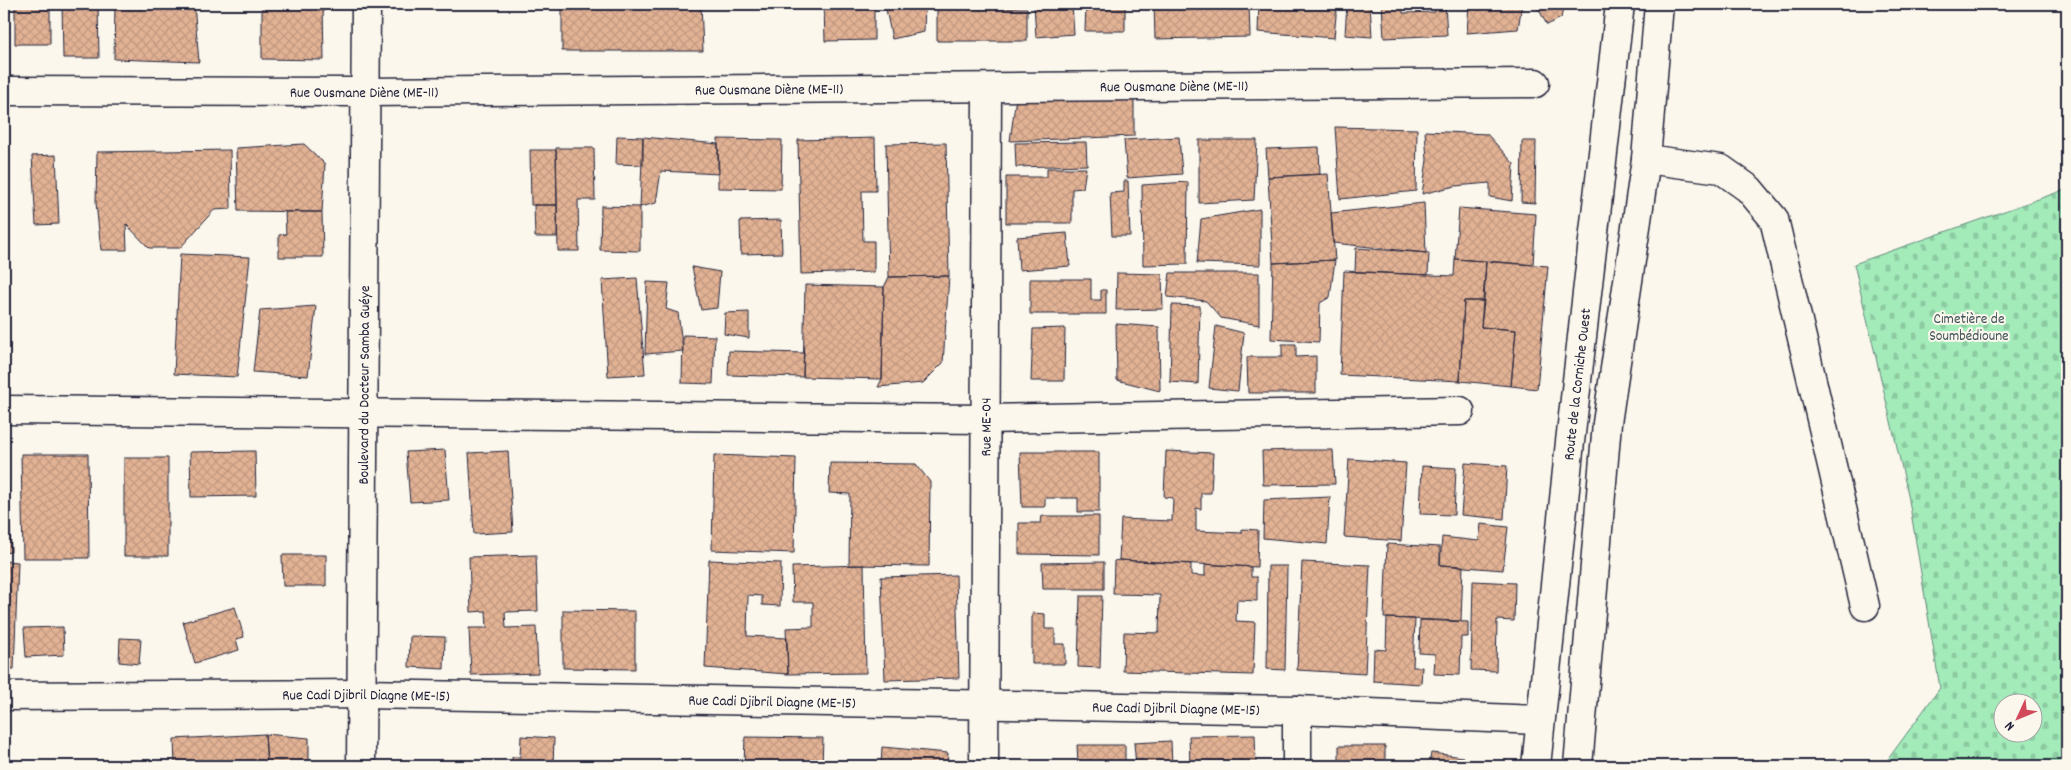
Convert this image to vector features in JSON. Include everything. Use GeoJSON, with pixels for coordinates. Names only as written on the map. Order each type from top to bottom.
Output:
{"type":"FeatureCollection","features":[{"type":"Feature","properties":{"kind":"main road","name":"Boulevard du Docteur Samba Guéye"},"geometry":{"type":"LineString","coordinates":[[361,766],[366,4]]}},
{"type":"Feature","properties":{"kind":"main road","name":"Route de la Corniche Ouest"},"geometry":{"type":"LineString","coordinates":[[1536,766],[1620,4]]}},
{"type":"Feature","properties":{"kind":"main road"},"geometry":{"type":"LineString","coordinates":[[1578,766],[1607,423],[1646,158],[1658,4]]}},
{"type":"Feature","properties":{"kind":"main road","name":"Rue Ousmane Diène (ME-11)"},"geometry":{"type":"LineString","coordinates":[[4,91],[366,92],[1534,83]]}},
{"type":"Feature","properties":{"kind":"main road","name":"Rue ME-04"},"geometry":{"type":"LineString","coordinates":[[984,766],[987,88]]}},
{"type":"Feature","properties":{"kind":"main road"},"geometry":{"type":"LineString","coordinates":[[1646,158],[1721,169],[1749,189],[1774,219],[1864,606]]}},
{"type":"Feature","properties":{"kind":"main road"},"geometry":{"type":"LineString","coordinates":[[4,410],[986,419],[1460,411]]}},
{"type":"Feature","properties":{"kind":"main road","name":"Rue Cadi Djibril Diagne (ME-15)"},"geometry":{"type":"LineString","coordinates":[[4,696],[362,694],[1297,710],[1540,720]]}},
{"type":"Feature","properties":{"kind":"main road"},"geometry":{"type":"LineString","coordinates":[[1297,710],[1297,766]]}},
{"type":"Feature","properties":{"kind":"green space","name":"Cimetière de Soumbédioune"},"geometry":{"type":"Polygon","coordinates":[[[2067,189],[2067,766],[1883,766],[1940,688],[1908,494],[1854,264],[2067,189]]]}},
{"type":"Feature","properties":{"kind":"building"},"geometry":{"type":"Polygon","coordinates":[[[15,4],[50,4],[50,44],[15,44],[15,4]]]}},
{"type":"Feature","properties":{"kind":"building"},"geometry":{"type":"Polygon","coordinates":[[[62,4],[98,4],[99,58],[63,58],[62,4]]]}},
{"type":"Feature","properties":{"kind":"building"},"geometry":{"type":"Polygon","coordinates":[[[115,4],[194,4],[199,62],[114,59],[115,4]]]}},
{"type":"Feature","properties":{"kind":"building"},"geometry":{"type":"Polygon","coordinates":[[[262,4],[323,4],[324,60],[262,59],[262,4]]]}},
{"type":"Feature","properties":{"kind":"building"},"geometry":{"type":"Polygon","coordinates":[[[562,4],[701,4],[703,51],[562,51],[562,4]]]}},
{"type":"Feature","properties":{"kind":"building"},"geometry":{"type":"Polygon","coordinates":[[[824,4],[874,4],[874,40],[825,41],[824,4]]]}},
{"type":"Feature","properties":{"kind":"building"},"geometry":{"type":"Polygon","coordinates":[[[885,4],[925,4],[924,32],[892,39],[885,4]]]}},
{"type":"Feature","properties":{"kind":"building"},"geometry":{"type":"Polygon","coordinates":[[[1034,4],[1072,4],[1074,34],[1036,37],[1034,4]]]}},
{"type":"Feature","properties":{"kind":"building"},"geometry":{"type":"Polygon","coordinates":[[[1086,4],[1125,4],[1125,31],[1085,31],[1086,4]]]}},
{"type":"Feature","properties":{"kind":"building"},"geometry":{"type":"Polygon","coordinates":[[[1154,4],[1249,4],[1250,37],[1155,39],[1154,4]]]}},
{"type":"Feature","properties":{"kind":"building"},"geometry":{"type":"Polygon","coordinates":[[[1259,4],[1337,4],[1334,38],[1258,32],[1259,4]]]}},
{"type":"Feature","properties":{"kind":"building"},"geometry":{"type":"Polygon","coordinates":[[[1347,4],[1370,4],[1372,37],[1345,35],[1347,4]]]}},
{"type":"Feature","properties":{"kind":"building"},"geometry":{"type":"Polygon","coordinates":[[[1382,4],[1402,4],[1403,13],[1435,12],[1435,4],[1445,4],[1447,35],[1384,38],[1382,4]]]}},
{"type":"Feature","properties":{"kind":"building"},"geometry":{"type":"Polygon","coordinates":[[[1469,4],[1522,4],[1518,29],[1467,33],[1469,4]]]}},
{"type":"Feature","properties":{"kind":"building"},"geometry":{"type":"Polygon","coordinates":[[[1538,4],[1564,4],[1561,18],[1547,25],[1538,8],[1538,4]]]}},
{"type":"Feature","properties":{"kind":"building"},"geometry":{"type":"Polygon","coordinates":[[[937,7],[1027,8],[1027,41],[937,41],[937,7]]]}},
{"type":"Feature","properties":{"kind":"building"},"geometry":{"type":"Polygon","coordinates":[[[1134,94],[1134,136],[1010,141],[1016,97],[1134,94]]]}},
{"type":"Feature","properties":{"kind":"building"},"geometry":{"type":"Polygon","coordinates":[[[1335,127],[1417,129],[1416,191],[1340,199],[1335,127]]]}},
{"type":"Feature","properties":{"kind":"building"},"geometry":{"type":"Polygon","coordinates":[[[1425,131],[1487,134],[1514,164],[1512,201],[1490,197],[1490,183],[1455,186],[1422,194],[1427,160],[1425,131]]]}},
{"type":"Feature","properties":{"kind":"building"},"geometry":{"type":"Polygon","coordinates":[[[617,136],[643,137],[643,165],[616,164],[617,136]]]}},
{"type":"Feature","properties":{"kind":"building"},"geometry":{"type":"Polygon","coordinates":[[[643,137],[718,144],[719,174],[661,171],[656,203],[640,207],[643,137]]]}},
{"type":"Feature","properties":{"kind":"building"},"geometry":{"type":"Polygon","coordinates":[[[1179,137],[1182,174],[1127,178],[1124,140],[1179,137]]]}},
{"type":"Feature","properties":{"kind":"building"},"geometry":{"type":"Polygon","coordinates":[[[875,138],[876,191],[862,191],[863,241],[874,241],[874,272],[801,274],[798,140],[875,138]]]}},
{"type":"Feature","properties":{"kind":"building"},"geometry":{"type":"Polygon","coordinates":[[[718,139],[782,140],[781,189],[718,188],[718,139]]]}},
{"type":"Feature","properties":{"kind":"building"},"geometry":{"type":"Polygon","coordinates":[[[1199,140],[1257,140],[1254,200],[1199,203],[1199,140]]]}},
{"type":"Feature","properties":{"kind":"building"},"geometry":{"type":"Polygon","coordinates":[[[1522,141],[1536,141],[1535,203],[1521,202],[1522,141]]]}},
{"type":"Feature","properties":{"kind":"building"},"geometry":{"type":"Polygon","coordinates":[[[1086,142],[1087,165],[1016,167],[1015,143],[1086,142]]]}},
{"type":"Feature","properties":{"kind":"building"},"geometry":{"type":"Polygon","coordinates":[[[946,143],[949,276],[889,277],[886,144],[946,143]]]}},
{"type":"Feature","properties":{"kind":"building"},"geometry":{"type":"Polygon","coordinates":[[[304,144],[325,164],[322,212],[238,211],[236,148],[304,144]]]}},
{"type":"Feature","properties":{"kind":"building"},"geometry":{"type":"Polygon","coordinates":[[[1319,147],[1320,174],[1268,177],[1266,149],[1319,147]]]}},
{"type":"Feature","properties":{"kind":"building"},"geometry":{"type":"Polygon","coordinates":[[[556,148],[594,148],[595,200],[578,200],[579,251],[558,251],[556,148]]]}},
{"type":"Feature","properties":{"kind":"building"},"geometry":{"type":"Polygon","coordinates":[[[230,150],[231,209],[214,210],[180,248],[149,248],[126,224],[127,250],[101,250],[96,203],[97,152],[230,150]]]}},
{"type":"Feature","properties":{"kind":"building"},"geometry":{"type":"Polygon","coordinates":[[[530,150],[556,150],[557,205],[531,205],[530,150]]]}},
{"type":"Feature","properties":{"kind":"building"},"geometry":{"type":"Polygon","coordinates":[[[4,152],[7,152],[7,273],[4,273],[4,152]]]}},
{"type":"Feature","properties":{"kind":"building"},"geometry":{"type":"Polygon","coordinates":[[[56,155],[59,224],[36,225],[32,156],[56,155]]]}},
{"type":"Feature","properties":{"kind":"building"},"geometry":{"type":"Polygon","coordinates":[[[1047,168],[1086,168],[1083,188],[1072,189],[1072,223],[1006,223],[1006,177],[1047,177],[1047,168]]]}},
{"type":"Feature","properties":{"kind":"building"},"geometry":{"type":"Polygon","coordinates":[[[1328,174],[1335,260],[1273,263],[1268,177],[1328,174]]]}},
{"type":"Feature","properties":{"kind":"building"},"geometry":{"type":"Polygon","coordinates":[[[1124,181],[1128,181],[1130,236],[1112,236],[1110,193],[1124,192],[1124,181]]]}},
{"type":"Feature","properties":{"kind":"building"},"geometry":{"type":"Polygon","coordinates":[[[1188,182],[1187,264],[1143,265],[1142,185],[1188,182]]]}},
{"type":"Feature","properties":{"kind":"building"},"geometry":{"type":"Polygon","coordinates":[[[1424,203],[1426,253],[1333,243],[1331,213],[1424,203]]]}},
{"type":"Feature","properties":{"kind":"building"},"geometry":{"type":"Polygon","coordinates":[[[534,205],[557,205],[557,237],[535,237],[534,205]]]}},
{"type":"Feature","properties":{"kind":"building"},"geometry":{"type":"Polygon","coordinates":[[[601,206],[640,207],[640,251],[600,250],[601,206]]]}},
{"type":"Feature","properties":{"kind":"building"},"geometry":{"type":"Polygon","coordinates":[[[1459,208],[1536,214],[1533,265],[1455,259],[1459,208]]]}},
{"type":"Feature","properties":{"kind":"building"},"geometry":{"type":"Polygon","coordinates":[[[1260,209],[1260,265],[1197,263],[1201,219],[1260,209]]]}},
{"type":"Feature","properties":{"kind":"building"},"geometry":{"type":"Polygon","coordinates":[[[285,212],[322,212],[323,257],[279,257],[279,235],[286,234],[285,212]]]}},
{"type":"Feature","properties":{"kind":"building"},"geometry":{"type":"Polygon","coordinates":[[[781,220],[782,253],[741,254],[740,221],[781,220]]]}},
{"type":"Feature","properties":{"kind":"building"},"geometry":{"type":"Polygon","coordinates":[[[1067,233],[1070,266],[1019,270],[1017,237],[1067,233]]]}},
{"type":"Feature","properties":{"kind":"building"},"geometry":{"type":"Polygon","coordinates":[[[1356,248],[1429,253],[1428,275],[1355,272],[1356,248]]]}},
{"type":"Feature","properties":{"kind":"building"},"geometry":{"type":"Polygon","coordinates":[[[180,254],[250,257],[237,377],[174,374],[180,254]]]}},
{"type":"Feature","properties":{"kind":"building"},"geometry":{"type":"Polygon","coordinates":[[[1455,259],[1486,261],[1484,301],[1464,301],[1460,381],[1340,375],[1344,271],[1454,276],[1455,259]]]}},
{"type":"Feature","properties":{"kind":"building"},"geometry":{"type":"Polygon","coordinates":[[[1335,260],[1330,297],[1320,303],[1319,342],[1271,339],[1273,263],[1335,260]]]}},
{"type":"Feature","properties":{"kind":"building"},"geometry":{"type":"Polygon","coordinates":[[[1486,261],[1548,266],[1537,389],[1511,386],[1516,330],[1481,327],[1486,261]]]}},
{"type":"Feature","properties":{"kind":"building"},"geometry":{"type":"Polygon","coordinates":[[[692,267],[720,272],[717,308],[701,310],[692,267]]]}},
{"type":"Feature","properties":{"kind":"building"},"geometry":{"type":"Polygon","coordinates":[[[1117,273],[1162,274],[1163,309],[1116,310],[1117,273]]]}},
{"type":"Feature","properties":{"kind":"building"},"geometry":{"type":"Polygon","coordinates":[[[1170,273],[1259,273],[1259,325],[1221,318],[1206,301],[1167,297],[1170,273]]]}},
{"type":"Feature","properties":{"kind":"building"},"geometry":{"type":"Polygon","coordinates":[[[949,276],[943,363],[923,383],[878,387],[882,379],[884,287],[889,277],[949,276]]]}},
{"type":"Feature","properties":{"kind":"building"},"geometry":{"type":"Polygon","coordinates":[[[637,278],[645,374],[608,376],[602,280],[637,278]]]}},
{"type":"Feature","properties":{"kind":"building"},"geometry":{"type":"Polygon","coordinates":[[[1030,279],[1091,279],[1091,300],[1101,300],[1101,290],[1106,290],[1106,314],[1030,314],[1030,279]]]}},
{"type":"Feature","properties":{"kind":"building"},"geometry":{"type":"Polygon","coordinates":[[[647,282],[669,283],[666,309],[678,313],[683,351],[645,354],[647,282]]]}},
{"type":"Feature","properties":{"kind":"building"},"geometry":{"type":"Polygon","coordinates":[[[805,285],[884,287],[882,379],[803,377],[805,285]]]}},
{"type":"Feature","properties":{"kind":"building"},"geometry":{"type":"Polygon","coordinates":[[[1464,301],[1484,301],[1481,327],[1516,330],[1511,386],[1460,381],[1464,301]]]}},
{"type":"Feature","properties":{"kind":"building"},"geometry":{"type":"Polygon","coordinates":[[[1172,305],[1200,306],[1198,384],[1170,382],[1172,305]]]}},
{"type":"Feature","properties":{"kind":"building"},"geometry":{"type":"Polygon","coordinates":[[[316,306],[308,376],[253,372],[260,310],[316,306]]]}},
{"type":"Feature","properties":{"kind":"building"},"geometry":{"type":"Polygon","coordinates":[[[749,312],[749,338],[724,334],[725,313],[749,312]]]}},
{"type":"Feature","properties":{"kind":"building"},"geometry":{"type":"Polygon","coordinates":[[[1116,324],[1159,327],[1160,391],[1117,380],[1116,324]]]}},
{"type":"Feature","properties":{"kind":"building"},"geometry":{"type":"Polygon","coordinates":[[[1216,326],[1244,333],[1238,391],[1209,388],[1216,326]]]}},
{"type":"Feature","properties":{"kind":"building"},"geometry":{"type":"Polygon","coordinates":[[[1065,328],[1064,381],[1031,381],[1033,329],[1065,328]]]}},
{"type":"Feature","properties":{"kind":"building"},"geometry":{"type":"Polygon","coordinates":[[[683,335],[715,336],[713,384],[682,383],[683,335]]]}},
{"type":"Feature","properties":{"kind":"building"},"geometry":{"type":"Polygon","coordinates":[[[1282,344],[1296,344],[1296,357],[1316,356],[1316,393],[1248,393],[1247,357],[1282,357],[1282,344]]]}},
{"type":"Feature","properties":{"kind":"building"},"geometry":{"type":"Polygon","coordinates":[[[729,351],[804,353],[803,377],[728,375],[729,351]]]}},
{"type":"Feature","properties":{"kind":"building"},"geometry":{"type":"Polygon","coordinates":[[[445,450],[449,500],[410,502],[406,452],[445,450]]]}},
{"type":"Feature","properties":{"kind":"building"},"geometry":{"type":"Polygon","coordinates":[[[1333,450],[1335,484],[1263,485],[1262,451],[1333,450]]]}},
{"type":"Feature","properties":{"kind":"building"},"geometry":{"type":"Polygon","coordinates":[[[255,451],[256,496],[191,497],[190,452],[255,451]]]}},
{"type":"Feature","properties":{"kind":"building"},"geometry":{"type":"Polygon","coordinates":[[[508,451],[513,532],[474,534],[469,453],[508,451]]]}},
{"type":"Feature","properties":{"kind":"building"},"geometry":{"type":"Polygon","coordinates":[[[1166,451],[1213,453],[1211,493],[1201,493],[1201,509],[1196,508],[1196,531],[1242,533],[1242,529],[1258,530],[1257,567],[1119,560],[1121,519],[1172,521],[1173,498],[1164,497],[1166,451]]]}},
{"type":"Feature","properties":{"kind":"building"},"geometry":{"type":"Polygon","coordinates":[[[1020,452],[1099,452],[1099,512],[1078,512],[1078,498],[1045,498],[1045,507],[1022,507],[1020,452]]]}},
{"type":"Feature","properties":{"kind":"building"},"geometry":{"type":"Polygon","coordinates":[[[21,454],[88,454],[89,558],[23,558],[21,454]]]}},
{"type":"Feature","properties":{"kind":"building"},"geometry":{"type":"Polygon","coordinates":[[[714,455],[796,458],[794,553],[712,550],[714,455]]]}},
{"type":"Feature","properties":{"kind":"building"},"geometry":{"type":"Polygon","coordinates":[[[4,458],[7,458],[11,552],[4,553],[4,458]]]}},
{"type":"Feature","properties":{"kind":"building"},"geometry":{"type":"Polygon","coordinates":[[[124,458],[168,458],[168,556],[124,556],[124,458]]]}},
{"type":"Feature","properties":{"kind":"building"},"geometry":{"type":"Polygon","coordinates":[[[1349,459],[1406,463],[1401,541],[1344,537],[1349,459]]]}},
{"type":"Feature","properties":{"kind":"building"},"geometry":{"type":"Polygon","coordinates":[[[830,463],[916,464],[930,482],[929,566],[849,565],[850,494],[829,493],[830,463]]]}},
{"type":"Feature","properties":{"kind":"building"},"geometry":{"type":"Polygon","coordinates":[[[1465,463],[1507,466],[1504,519],[1461,515],[1465,463]]]}},
{"type":"Feature","properties":{"kind":"building"},"geometry":{"type":"Polygon","coordinates":[[[1422,466],[1456,468],[1454,515],[1420,514],[1422,466]]]}},
{"type":"Feature","properties":{"kind":"building"},"geometry":{"type":"Polygon","coordinates":[[[1330,497],[1327,544],[1263,538],[1264,500],[1330,497]]]}},
{"type":"Feature","properties":{"kind":"building"},"geometry":{"type":"Polygon","coordinates":[[[1042,516],[1099,516],[1099,555],[1019,554],[1019,523],[1041,523],[1042,516]]]}},
{"type":"Feature","properties":{"kind":"building"},"geometry":{"type":"Polygon","coordinates":[[[1481,524],[1508,527],[1503,570],[1440,565],[1442,537],[1479,541],[1481,524]]]}},
{"type":"Feature","properties":{"kind":"building"},"geometry":{"type":"Polygon","coordinates":[[[1387,544],[1440,547],[1440,565],[1463,566],[1461,621],[1384,618],[1387,544]]]}},
{"type":"Feature","properties":{"kind":"building"},"geometry":{"type":"Polygon","coordinates":[[[282,555],[326,555],[326,586],[283,586],[282,555]]]}},
{"type":"Feature","properties":{"kind":"building"},"geometry":{"type":"Polygon","coordinates":[[[536,555],[538,611],[505,612],[506,628],[536,627],[538,673],[471,675],[469,628],[487,628],[486,611],[471,612],[469,557],[536,555]]]}},
{"type":"Feature","properties":{"kind":"building"},"geometry":{"type":"Polygon","coordinates":[[[709,560],[781,563],[780,606],[762,605],[762,596],[748,595],[747,636],[787,638],[788,674],[705,668],[709,560]]]}},
{"type":"Feature","properties":{"kind":"building"},"geometry":{"type":"Polygon","coordinates":[[[4,561],[18,562],[14,669],[4,669],[4,561]]]}},
{"type":"Feature","properties":{"kind":"building"},"geometry":{"type":"Polygon","coordinates":[[[1114,561],[1191,564],[1191,575],[1205,576],[1205,564],[1251,567],[1251,577],[1257,577],[1257,601],[1237,600],[1236,621],[1255,622],[1253,675],[1123,671],[1124,632],[1159,633],[1160,595],[1113,594],[1114,561]]]}},
{"type":"Feature","properties":{"kind":"building"},"geometry":{"type":"Polygon","coordinates":[[[1104,562],[1104,589],[1043,589],[1042,563],[1104,562]]]}},
{"type":"Feature","properties":{"kind":"building"},"geometry":{"type":"Polygon","coordinates":[[[1302,562],[1370,565],[1365,674],[1297,670],[1302,562]]]}},
{"type":"Feature","properties":{"kind":"building"},"geometry":{"type":"Polygon","coordinates":[[[864,565],[866,673],[788,674],[786,628],[813,627],[813,602],[793,602],[792,567],[864,565]]]}},
{"type":"Feature","properties":{"kind":"building"},"geometry":{"type":"Polygon","coordinates":[[[1268,566],[1287,566],[1285,670],[1267,669],[1268,566]]]}},
{"type":"Feature","properties":{"kind":"building"},"geometry":{"type":"Polygon","coordinates":[[[956,575],[959,678],[885,680],[881,577],[956,575]]]}},
{"type":"Feature","properties":{"kind":"building"},"geometry":{"type":"Polygon","coordinates":[[[1473,581],[1515,583],[1514,621],[1497,620],[1496,671],[1471,670],[1473,581]]]}},
{"type":"Feature","properties":{"kind":"building"},"geometry":{"type":"Polygon","coordinates":[[[1080,596],[1102,596],[1100,668],[1078,667],[1080,596]]]}},
{"type":"Feature","properties":{"kind":"building"},"geometry":{"type":"Polygon","coordinates":[[[235,607],[244,637],[236,639],[239,650],[195,663],[183,622],[235,607]]]}},
{"type":"Feature","properties":{"kind":"building"},"geometry":{"type":"Polygon","coordinates":[[[563,610],[635,611],[635,669],[563,668],[563,610]]]}},
{"type":"Feature","properties":{"kind":"building"},"geometry":{"type":"Polygon","coordinates":[[[1032,613],[1045,614],[1045,629],[1055,629],[1055,644],[1065,644],[1065,664],[1032,664],[1032,613]]]}},
{"type":"Feature","properties":{"kind":"building"},"geometry":{"type":"Polygon","coordinates":[[[1387,618],[1415,619],[1413,667],[1422,667],[1421,684],[1373,681],[1374,649],[1386,650],[1387,618]]]}},
{"type":"Feature","properties":{"kind":"building"},"geometry":{"type":"Polygon","coordinates":[[[1420,620],[1468,622],[1468,637],[1461,637],[1460,675],[1434,674],[1435,654],[1419,653],[1420,620]]]}},
{"type":"Feature","properties":{"kind":"building"},"geometry":{"type":"Polygon","coordinates":[[[63,627],[64,655],[26,657],[24,628],[63,627]]]}},
{"type":"Feature","properties":{"kind":"building"},"geometry":{"type":"Polygon","coordinates":[[[410,636],[445,637],[444,669],[409,667],[410,636]]]}},
{"type":"Feature","properties":{"kind":"building"},"geometry":{"type":"Polygon","coordinates":[[[120,638],[141,639],[139,664],[119,662],[120,638]]]}},
{"type":"Feature","properties":{"kind":"building"},"geometry":{"type":"Polygon","coordinates":[[[265,734],[267,766],[175,766],[174,739],[265,734]]]}},
{"type":"Feature","properties":{"kind":"building"},"geometry":{"type":"Polygon","coordinates":[[[265,734],[309,738],[309,766],[267,766],[265,734]]]}},
{"type":"Feature","properties":{"kind":"building"},"geometry":{"type":"Polygon","coordinates":[[[1255,735],[1256,766],[1190,766],[1189,736],[1255,735]]]}},
{"type":"Feature","properties":{"kind":"building"},"geometry":{"type":"Polygon","coordinates":[[[521,736],[554,738],[553,766],[512,766],[512,757],[520,757],[521,736]]]}},
{"type":"Feature","properties":{"kind":"building"},"geometry":{"type":"Polygon","coordinates":[[[745,737],[823,738],[822,766],[744,766],[745,737]]]}},
{"type":"Feature","properties":{"kind":"building"},"geometry":{"type":"Polygon","coordinates":[[[1171,741],[1172,766],[1136,766],[1134,743],[1171,741]]]}},
{"type":"Feature","properties":{"kind":"building"},"geometry":{"type":"Polygon","coordinates":[[[1077,745],[1125,745],[1125,766],[1055,766],[1055,763],[1078,763],[1077,745]]]}},
{"type":"Feature","properties":{"kind":"building"},"geometry":{"type":"Polygon","coordinates":[[[1339,746],[1385,746],[1385,766],[1339,766],[1339,746]]]}},
{"type":"Feature","properties":{"kind":"building"},"geometry":{"type":"Polygon","coordinates":[[[882,747],[948,753],[947,766],[881,766],[882,747]]]}},
{"type":"Feature","properties":{"kind":"building"},"geometry":{"type":"Polygon","coordinates":[[[1431,753],[1464,757],[1463,766],[1429,766],[1431,753]]]}}]}
